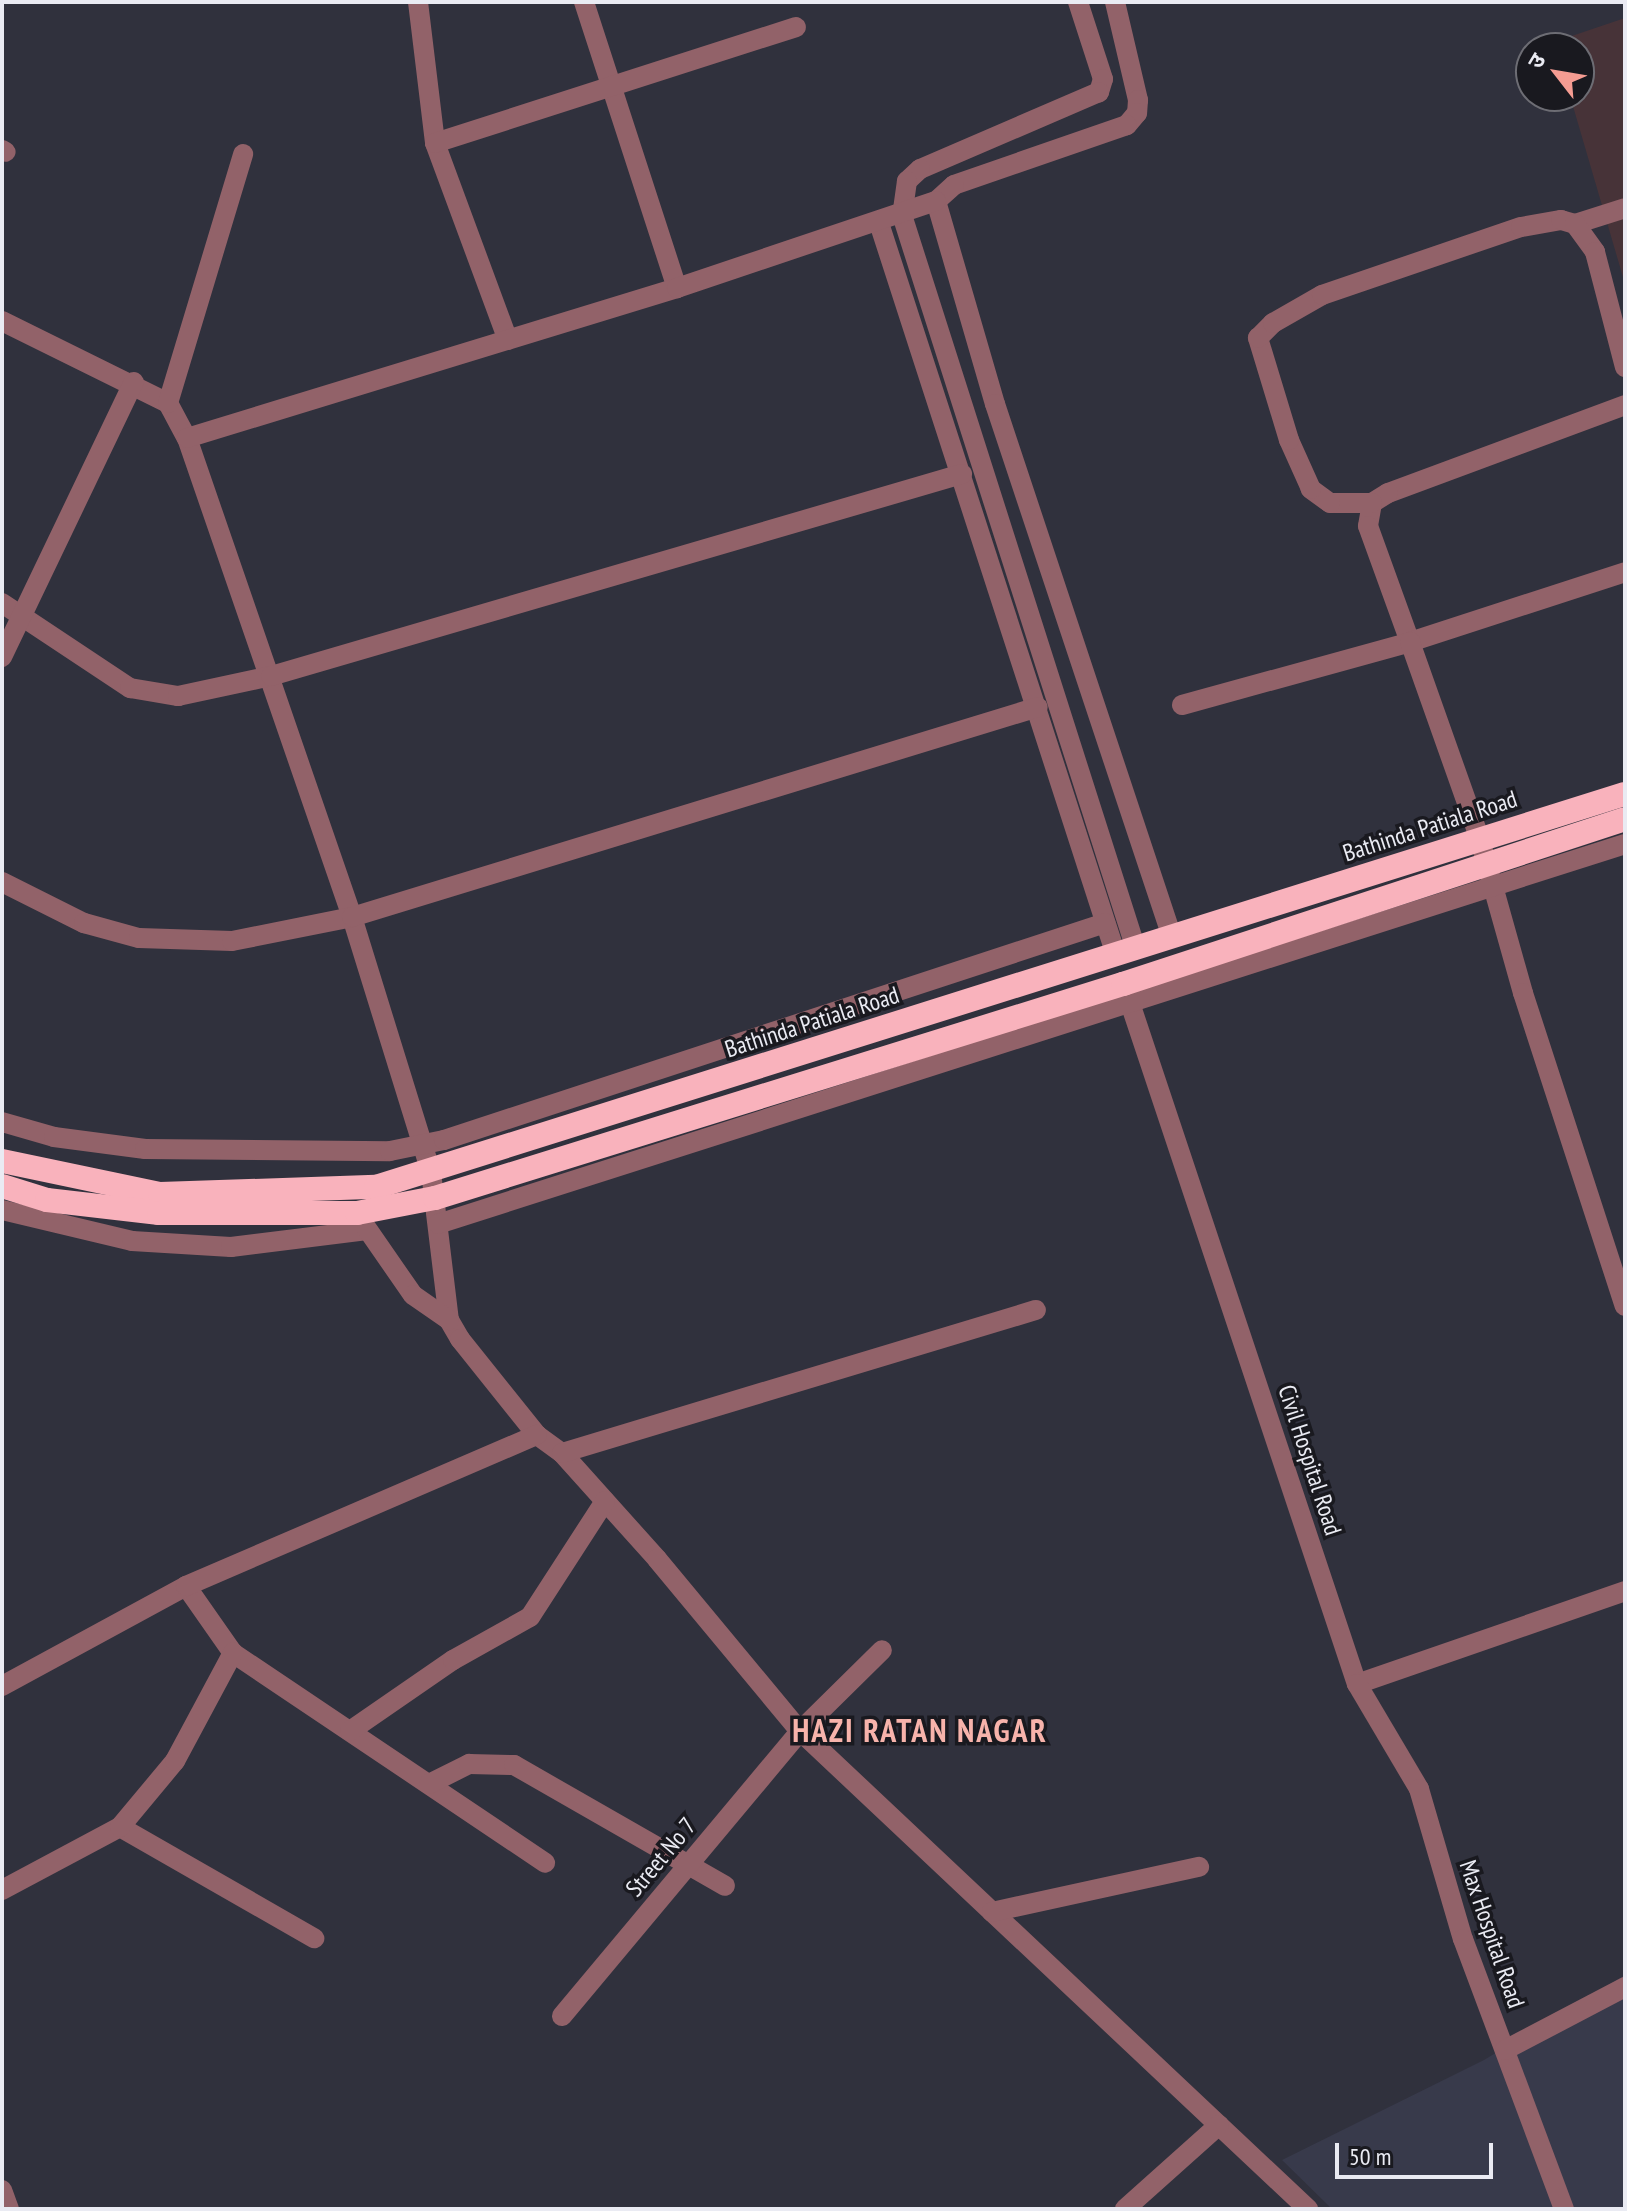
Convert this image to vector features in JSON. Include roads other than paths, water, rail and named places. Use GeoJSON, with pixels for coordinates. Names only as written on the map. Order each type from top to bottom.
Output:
{"type":"FeatureCollection","features":[{"type":"Feature","properties":{"kind":"highway","name":"Bathinda Patiala Road"},"geometry":{"type":"LineString","coordinates":[[2,1161],[160,1194],[376,1187],[1625,794]]}},
{"type":"Feature","properties":{"kind":"highway"},"geometry":{"type":"LineString","coordinates":[[2,1186],[47,1200],[159,1213],[362,1222],[1126,994],[1491,875],[1625,819]]}},
{"type":"Feature","properties":{"kind":"street"},"geometry":{"type":"LineString","coordinates":[[418,2],[435,143],[508,340]]}},
{"type":"Feature","properties":{"kind":"street"},"geometry":{"type":"LineString","coordinates":[[584,2],[677,288]]}},
{"type":"Feature","properties":{"kind":"street"},"geometry":{"type":"LineString","coordinates":[[1078,2],[1103,79],[1099,92],[920,169],[907,181],[902,215],[1125,914],[1126,952]]}},
{"type":"Feature","properties":{"kind":"street"},"geometry":{"type":"LineString","coordinates":[[187,438],[879,223],[936,201],[954,185],[1127,125],[1137,113],[1138,100],[1115,2]]}},
{"type":"Feature","properties":{"kind":"street"},"geometry":{"type":"LineString","coordinates":[[435,143],[796,27]]}},
{"type":"Feature","properties":{"kind":"street"},"geometry":{"type":"LineString","coordinates":[[168,403],[243,154]]}},
{"type":"Feature","properties":{"kind":"street"},"geometry":{"type":"LineString","coordinates":[[936,201],[995,404],[1172,937]]}},
{"type":"Feature","properties":{"kind":"street"},"geometry":{"type":"LineString","coordinates":[[1625,208],[1575,224],[1561,220],[1521,227],[1322,295],[1273,323],[1258,338],[1289,440],[1311,489],[1330,503],[1372,503],[1490,453],[1625,405]]}},
{"type":"Feature","properties":{"kind":"street"},"geometry":{"type":"LineString","coordinates":[[879,223],[1038,707],[1105,923],[1126,952]]}},
{"type":"Feature","properties":{"kind":"street"},"geometry":{"type":"LineString","coordinates":[[1575,224],[1595,252],[1625,367]]}},
{"type":"Feature","properties":{"kind":"street"},"geometry":{"type":"LineString","coordinates":[[2,321],[134,382],[168,403],[187,438],[352,917],[423,1145],[435,1198],[449,1320]]}},
{"type":"Feature","properties":{"kind":"street"},"geometry":{"type":"LineString","coordinates":[[2,657],[134,382]]}},
{"type":"Feature","properties":{"kind":"street"},"geometry":{"type":"LineString","coordinates":[[2,603],[23,613],[130,688],[178,696],[271,676],[962,474]]}},
{"type":"Feature","properties":{"kind":"street"},"geometry":{"type":"LineString","coordinates":[[1372,503],[1368,526],[1372,543],[1480,840],[1523,993],[1621,1279],[1625,1306]]}},
{"type":"Feature","properties":{"kind":"street"},"geometry":{"type":"LineString","coordinates":[[1182,705],[1410,642],[1625,572]]}},
{"type":"Feature","properties":{"kind":"street"},"geometry":{"type":"LineString","coordinates":[[2,882],[84,923],[139,938],[232,941],[352,917],[1038,707]]}},
{"type":"Feature","properties":{"kind":"street"},"geometry":{"type":"LineString","coordinates":[[1491,875],[1625,844]]}},
{"type":"Feature","properties":{"kind":"street"},"geometry":{"type":"LineString","coordinates":[[1125,914],[1161,903]]}},
{"type":"Feature","properties":{"kind":"street"},"geometry":{"type":"LineString","coordinates":[[2,1122],[54,1137],[145,1149],[340,1154],[423,1145],[1105,923]]}},
{"type":"Feature","properties":{"kind":"street"},"geometry":{"type":"LineString","coordinates":[[438,1224],[1126,994]]}},
{"type":"Feature","properties":{"kind":"street","name":"Civil Hospital Road"},"geometry":{"type":"LineString","coordinates":[[1126,994],[1357,1684]]}},
{"type":"Feature","properties":{"kind":"street"},"geometry":{"type":"LineString","coordinates":[[344,1189],[362,1222],[413,1295],[449,1320],[537,1435],[562,1453],[605,1501],[800,1731],[1219,2125],[1296,2205]]}},
{"type":"Feature","properties":{"kind":"street"},"geometry":{"type":"LineString","coordinates":[[2,1210],[132,1241],[231,1247],[362,1222]]}},
{"type":"Feature","properties":{"kind":"street"},"geometry":{"type":"LineString","coordinates":[[562,1453],[1036,1310]]}},
{"type":"Feature","properties":{"kind":"street"},"geometry":{"type":"LineString","coordinates":[[2,1686],[186,1586],[537,1435]]}},
{"type":"Feature","properties":{"kind":"street"},"geometry":{"type":"LineString","coordinates":[[350,1731],[453,1660],[530,1617],[605,1501]]}},
{"type":"Feature","properties":{"kind":"street"},"geometry":{"type":"LineString","coordinates":[[186,1586],[233,1653],[545,1863]]}},
{"type":"Feature","properties":{"kind":"street"},"geometry":{"type":"LineString","coordinates":[[1357,1684],[1625,1591]]}},
{"type":"Feature","properties":{"kind":"street","name":"Street No 7"},"geometry":{"type":"LineString","coordinates":[[562,2016],[800,1731],[882,1650]]}},
{"type":"Feature","properties":{"kind":"street"},"geometry":{"type":"LineString","coordinates":[[2,1890],[120,1827],[175,1761],[233,1653]]}},
{"type":"Feature","properties":{"kind":"street","name":"Max Hospital Road"},"geometry":{"type":"LineString","coordinates":[[1357,1684],[1419,1789],[1463,1939],[1564,2209]]}},
{"type":"Feature","properties":{"kind":"street"},"geometry":{"type":"LineString","coordinates":[[429,1784],[469,1764],[514,1765],[725,1886]]}},
{"type":"Feature","properties":{"kind":"street"},"geometry":{"type":"LineString","coordinates":[[120,1827],[314,1938]]}},
{"type":"Feature","properties":{"kind":"street"},"geometry":{"type":"LineString","coordinates":[[992,1912],[1199,1867]]}},
{"type":"Feature","properties":{"kind":"street"},"geometry":{"type":"LineString","coordinates":[[1505,2050],[1625,1987]]}},
{"type":"Feature","properties":{"kind":"street"},"geometry":{"type":"LineString","coordinates":[[1125,2209],[1219,2125]]}},
{"type":"Feature","properties":{"kind":"street"},"geometry":{"type":"LineString","coordinates":[[2,2190],[9,2209]]}},
{"type":"Feature","properties":{"kind":"district","name":"HAZI RATAN NAGAR"},"geometry":{"type":"Point","coordinates":[920,1730]}}]}
